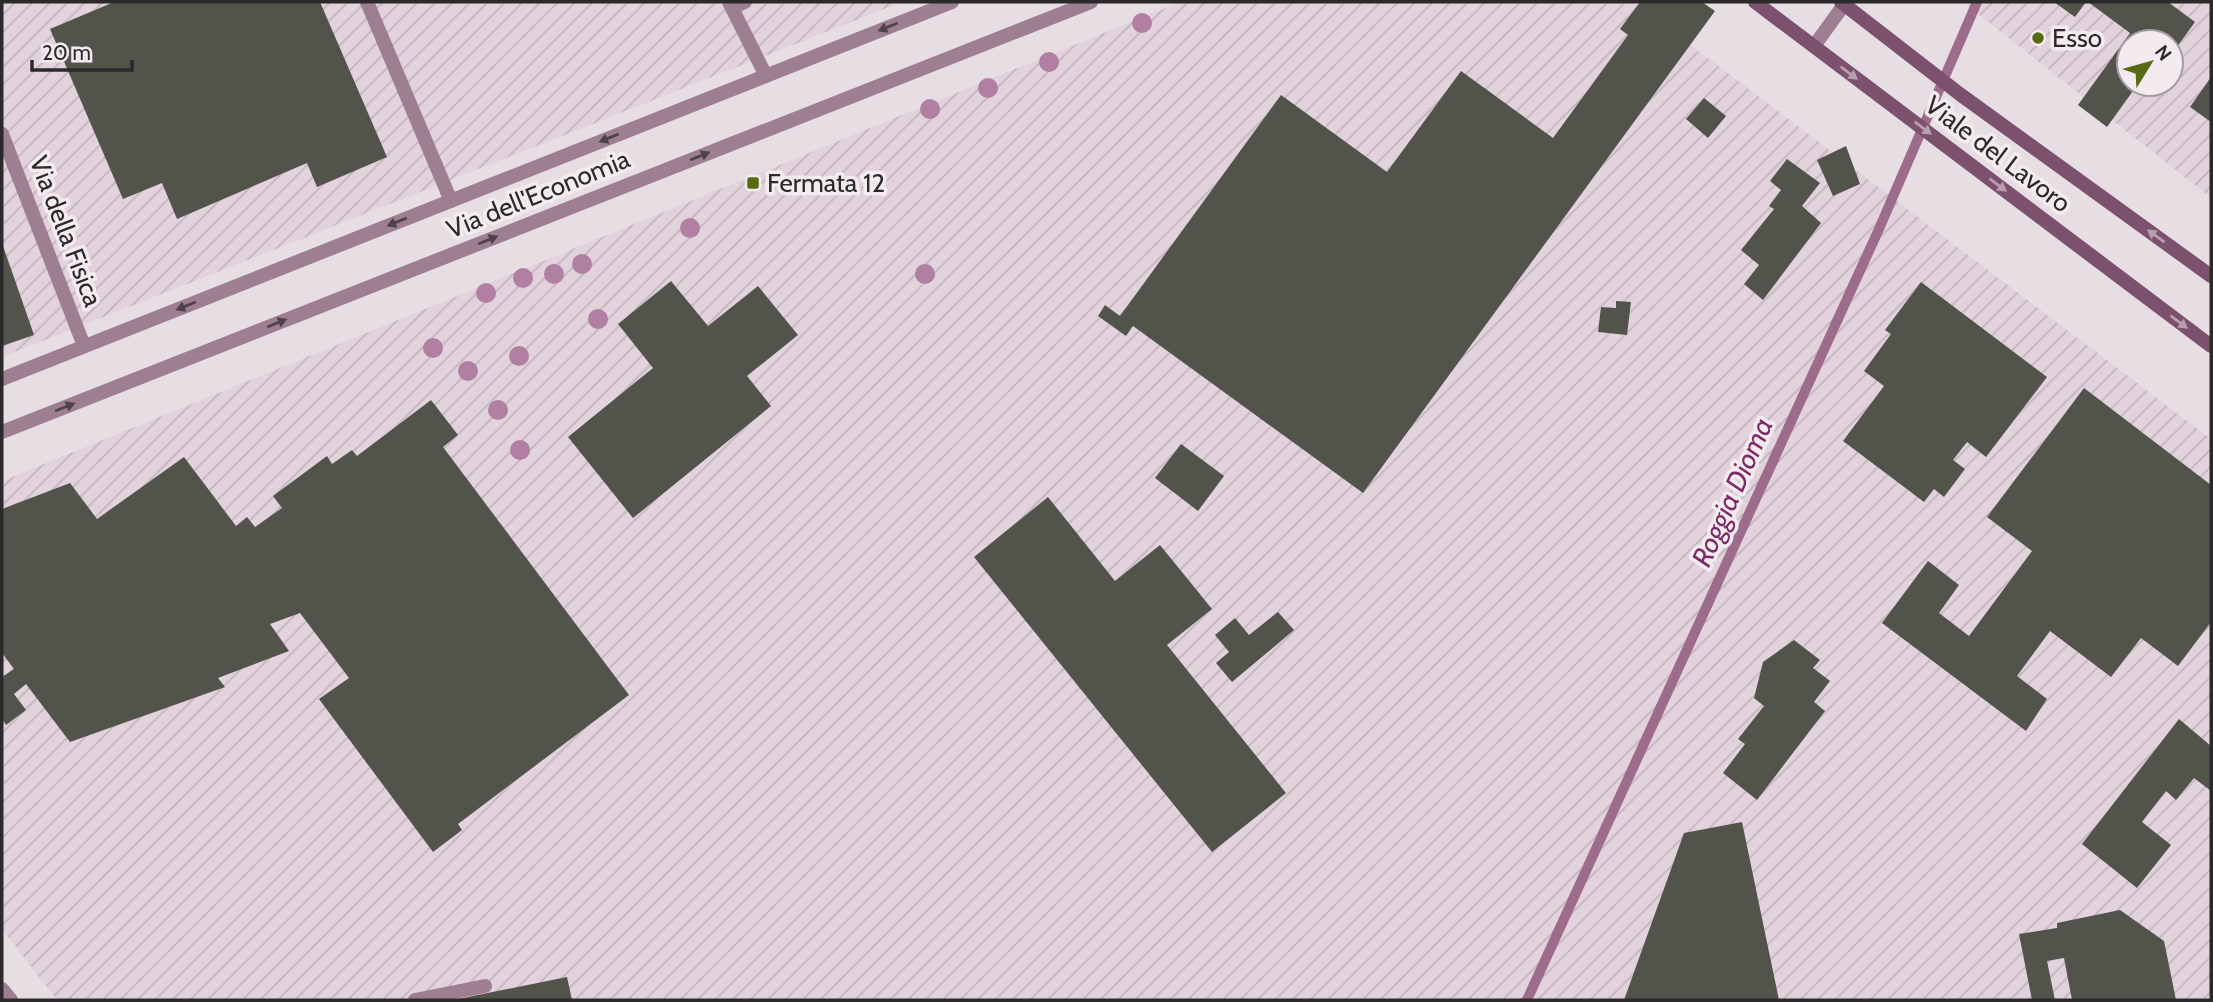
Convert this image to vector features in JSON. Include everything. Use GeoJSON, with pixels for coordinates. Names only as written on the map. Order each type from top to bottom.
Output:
{"type":"FeatureCollection","features":[{"type":"Feature","properties":{"kind":"main road","name":"Viale del Lavoro"},"geometry":{"type":"LineString","coordinates":[[1755,2],[2211,346]]}},
{"type":"Feature","properties":{"kind":"main road","name":"Viale del Lavoro"},"geometry":{"type":"LineString","coordinates":[[1844,3],[1961,95],[2211,276]]}},
{"type":"Feature","properties":{"kind":"street"},"geometry":{"type":"LineString","coordinates":[[367,2],[451,201]]}},
{"type":"Feature","properties":{"kind":"street","name":"Via dell'Economia"},"geometry":{"type":"LineString","coordinates":[[2,379],[952,2]]}},
{"type":"Feature","properties":{"kind":"street","name":"Via dell'Economia"},"geometry":{"type":"LineString","coordinates":[[2,432],[1091,2]]}},
{"type":"Feature","properties":{"kind":"street"},"geometry":{"type":"LineString","coordinates":[[1814,46],[1844,3]]}},
{"type":"Feature","properties":{"kind":"street"},"geometry":{"type":"LineString","coordinates":[[735,4],[766,76]]}},
{"type":"Feature","properties":{"kind":"street","name":"Via della Fisica"},"geometry":{"type":"LineString","coordinates":[[2,134],[84,346]]}},
{"type":"Feature","properties":{"kind":"street"},"geometry":{"type":"LineString","coordinates":[[415,1000],[485,986]]}},
{"type":"Feature","properties":{"kind":"street"},"geometry":{"type":"LineString","coordinates":[[2,989],[10,1000]]}},
{"type":"Feature","properties":{"kind":"shaded area"},"geometry":{"type":"Polygon","coordinates":[[[2,2],[902,2],[2,357],[2,2]]]}},
{"type":"Feature","properties":{"kind":"shaded area"},"geometry":{"type":"Polygon","coordinates":[[[1180,2],[1634,2],[2211,439],[2211,1000],[57,1000],[2,929],[2,481],[1180,2]]]}},
{"type":"Feature","properties":{"kind":"shaded area"},"geometry":{"type":"Polygon","coordinates":[[[1963,2],[2211,2],[2211,198],[1963,2]]]}},
{"type":"Feature","properties":{"kind":"building"},"geometry":{"type":"Polygon","coordinates":[[[114,2],[320,2],[387,157],[317,187],[307,163],[177,219],[162,183],[123,199],[50,29],[114,2]]]}},
{"type":"Feature","properties":{"kind":"building"},"geometry":{"type":"Polygon","coordinates":[[[1640,2],[1702,2],[1715,11],[1363,493],[1133,326],[1126,336],[1098,316],[1105,305],[1120,316],[1281,95],[1387,172],[1461,71],[1553,138],[1628,35],[1620,29],[1640,2]]]}},
{"type":"Feature","properties":{"kind":"building"},"geometry":{"type":"Polygon","coordinates":[[[2054,2],[2086,2],[2075,17],[2054,2]]]}},
{"type":"Feature","properties":{"kind":"building"},"geometry":{"type":"Polygon","coordinates":[[[2088,2],[2168,2],[2195,22],[2185,36],[2185,28],[2123,28],[2088,2]]]}},
{"type":"Feature","properties":{"kind":"building"},"geometry":{"type":"Polygon","coordinates":[[[2115,54],[2115,98],[2128,98],[2107,127],[2078,105],[2115,54]]]}},
{"type":"Feature","properties":{"kind":"building"},"geometry":{"type":"Polygon","coordinates":[[[2211,77],[2211,122],[2190,107],[2211,77]]]}},
{"type":"Feature","properties":{"kind":"building"},"geometry":{"type":"Polygon","coordinates":[[[1704,98],[1726,116],[1708,138],[1686,119],[1704,98]]]}},
{"type":"Feature","properties":{"kind":"building"},"geometry":{"type":"Polygon","coordinates":[[[1846,146],[1860,184],[1833,196],[1817,160],[1846,146]]]}},
{"type":"Feature","properties":{"kind":"building"},"geometry":{"type":"Polygon","coordinates":[[[1787,159],[1820,183],[1802,206],[1821,223],[1763,300],[1744,284],[1759,265],[1741,250],[1774,209],[1769,206],[1781,190],[1770,181],[1787,159]]]}},
{"type":"Feature","properties":{"kind":"building"},"geometry":{"type":"Polygon","coordinates":[[[2,243],[34,335],[2,346],[2,243]]]}},
{"type":"Feature","properties":{"kind":"building"},"geometry":{"type":"Polygon","coordinates":[[[671,281],[708,326],[758,286],[798,335],[747,376],[771,406],[633,518],[568,437],[653,368],[618,324],[671,281]]]}},
{"type":"Feature","properties":{"kind":"building"},"geometry":{"type":"Polygon","coordinates":[[[1921,282],[2047,377],[1986,457],[1967,442],[1953,460],[1965,469],[1944,497],[1934,489],[1924,502],[1843,441],[1884,386],[1864,371],[1891,334],[1885,330],[1921,282]]]}},
{"type":"Feature","properties":{"kind":"building"},"geometry":{"type":"Polygon","coordinates":[[[1616,301],[1631,302],[1627,335],[1598,332],[1601,307],[1616,308],[1616,301]]]}},
{"type":"Feature","properties":{"kind":"building"},"geometry":{"type":"Polygon","coordinates":[[[2084,388],[2211,485],[2211,622],[2178,666],[2141,638],[2111,677],[2050,631],[2017,676],[2047,699],[2026,731],[1882,623],[1928,561],[1959,585],[1939,613],[1969,636],[2032,551],[1987,517],[2084,388]]]}},
{"type":"Feature","properties":{"kind":"building"},"geometry":{"type":"Polygon","coordinates":[[[431,400],[458,435],[443,447],[629,695],[458,824],[462,830],[433,852],[319,699],[349,678],[300,613],[270,624],[289,651],[218,678],[225,687],[70,742],[26,684],[14,694],[26,710],[6,725],[2,719],[2,677],[14,669],[2,653],[2,509],[70,483],[97,519],[184,457],[236,526],[247,517],[255,527],[282,508],[273,496],[327,456],[332,464],[352,450],[357,456],[431,400]]]}},
{"type":"Feature","properties":{"kind":"building"},"geometry":{"type":"Polygon","coordinates":[[[1181,444],[1224,476],[1198,511],[1155,478],[1181,444]]]}},
{"type":"Feature","properties":{"kind":"building"},"geometry":{"type":"Polygon","coordinates":[[[1048,497],[1115,581],[1160,545],[1212,609],[1167,645],[1286,793],[1212,852],[974,557],[1048,497]]]}},
{"type":"Feature","properties":{"kind":"building"},"geometry":{"type":"Polygon","coordinates":[[[1278,612],[1294,630],[1232,682],[1216,663],[1229,652],[1215,635],[1235,618],[1249,635],[1278,612]]]}},
{"type":"Feature","properties":{"kind":"building"},"geometry":{"type":"Polygon","coordinates":[[[1794,640],[1820,660],[1813,668],[1830,681],[1814,702],[1825,711],[1757,800],[1723,773],[1745,744],[1738,739],[1764,706],[1754,698],[1763,662],[1794,640]]]}},
{"type":"Feature","properties":{"kind":"building"},"geometry":{"type":"Polygon","coordinates":[[[2179,719],[2211,746],[2211,791],[2194,778],[2176,800],[2166,791],[2142,822],[2171,845],[2137,888],[2082,844],[2179,719]]]}},
{"type":"Feature","properties":{"kind":"building"},"geometry":{"type":"Polygon","coordinates":[[[1742,822],[1779,1000],[1624,1000],[1684,833],[1742,822]]]}},
{"type":"Feature","properties":{"kind":"building"},"geometry":{"type":"Polygon","coordinates":[[[2120,910],[2164,941],[2176,1000],[2072,1000],[2064,958],[2047,961],[2055,1000],[2032,1000],[2019,934],[2057,928],[2057,923],[2120,910]]]}},
{"type":"Feature","properties":{"kind":"building"},"geometry":{"type":"Polygon","coordinates":[[[567,977],[572,1000],[458,1000],[458,999],[567,977]]]}},
{"type":"Feature","properties":{"kind":"waterway","name":"Roggia Dioma"},"geometry":{"type":"LineString","coordinates":[[1527,1000],[1879,229],[1977,2]]}},
{"type":"Feature","properties":{"kind":"place","name":"Esso"},"geometry":{"type":"Point","coordinates":[2038,38]}},
{"type":"Feature","properties":{"kind":"place","name":"Fermata 12"},"geometry":{"type":"Point","coordinates":[753,183]}}]}
